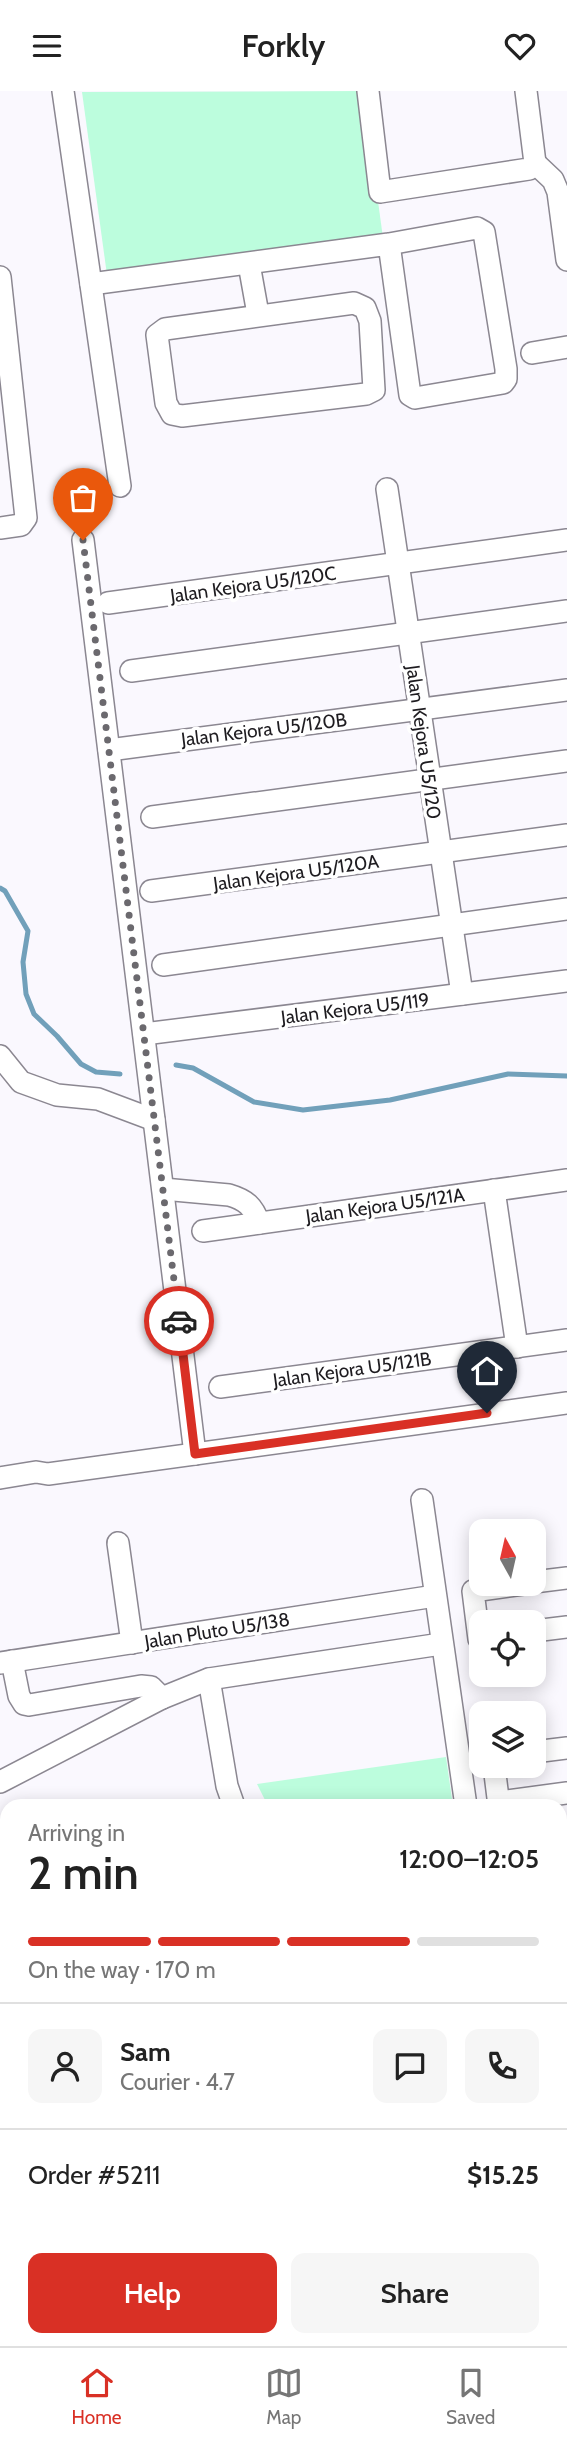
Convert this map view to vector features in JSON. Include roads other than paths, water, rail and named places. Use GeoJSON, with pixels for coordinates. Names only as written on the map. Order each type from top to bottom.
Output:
{"type":"FeatureCollection","features":[{"type":"Feature","properties":{"kind":"street"},"geometry":{"type":"LineString","coordinates":[[63,91],[120,486]]}},
{"type":"Feature","properties":{"kind":"street"},"geometry":{"type":"LineString","coordinates":[[368,91],[380,192],[529,169],[535,163]]}},
{"type":"Feature","properties":{"kind":"street"},"geometry":{"type":"LineString","coordinates":[[526,91],[535,163],[553,180],[558,192],[567,260]]}},
{"type":"Feature","properties":{"kind":"street"},"geometry":{"type":"LineString","coordinates":[[90,284],[389,244],[477,228],[484,232],[506,369],[503,383],[415,398],[410,395],[389,244]]}},
{"type":"Feature","properties":{"kind":"street"},"geometry":{"type":"LineString","coordinates":[[249,264],[258,314]]}},
{"type":"Feature","properties":{"kind":"street"},"geometry":{"type":"LineString","coordinates":[[0,278],[26,518],[21,525],[0,528]]}},
{"type":"Feature","properties":{"kind":"street"},"geometry":{"type":"LineString","coordinates":[[355,303],[365,308],[370,321],[374,390],[366,394],[234,410],[182,416],[172,414],[166,403],[157,335],[165,329],[258,314],[355,303]]}},
{"type":"Feature","properties":{"kind":"street"},"geometry":{"type":"LineString","coordinates":[[531,353],[567,347]]}},
{"type":"Feature","properties":{"kind":"street","name":"Jalan Kejora U5/120"},"geometry":{"type":"LineString","coordinates":[[387,489],[462,994]]}},
{"type":"Feature","properties":{"kind":"street"},"geometry":{"type":"LineString","coordinates":[[83,540],[195,1454]]}},
{"type":"Feature","properties":{"kind":"street","name":"Jalan Kejora U5/120C"},"geometry":{"type":"LineString","coordinates":[[108,603],[567,540]]}},
{"type":"Feature","properties":{"kind":"street"},"geometry":{"type":"LineString","coordinates":[[131,671],[567,611]]}},
{"type":"Feature","properties":{"kind":"street","name":"Jalan Kejora U5/120B"},"geometry":{"type":"LineString","coordinates":[[109,750],[567,690]]}},
{"type":"Feature","properties":{"kind":"street"},"geometry":{"type":"LineString","coordinates":[[152,817],[567,761]]}},
{"type":"Feature","properties":{"kind":"street","name":"Jalan Kejora U5/120A"},"geometry":{"type":"LineString","coordinates":[[151,891],[567,835]]}},
{"type":"Feature","properties":{"kind":"street"},"geometry":{"type":"LineString","coordinates":[[163,965],[567,908]]}},
{"type":"Feature","properties":{"kind":"street","name":"Jalan Kejora U5/119"},"geometry":{"type":"LineString","coordinates":[[144,1034],[567,981]]}},
{"type":"Feature","properties":{"kind":"street"},"geometry":{"type":"LineString","coordinates":[[0,1056],[21,1082],[57,1095],[98,1099],[154,1120]]}},
{"type":"Feature","properties":{"kind":"street","name":"Jalan Kejora U5/121A"},"geometry":{"type":"LineString","coordinates":[[203,1231],[567,1180]]}},
{"type":"Feature","properties":{"kind":"street"},"geometry":{"type":"LineString","coordinates":[[163,1189],[239,1198],[254,1208],[259,1223]]}},
{"type":"Feature","properties":{"kind":"street"},"geometry":{"type":"LineString","coordinates":[[494,1190],[517,1347]]}},
{"type":"Feature","properties":{"kind":"street","name":"Jalan Kejora U5/121B"},"geometry":{"type":"LineString","coordinates":[[220,1387],[567,1340]]}},
{"type":"Feature","properties":{"kind":"street"},"geometry":{"type":"LineString","coordinates":[[0,1478],[36,1472],[48,1474],[567,1402]]}},
{"type":"Feature","properties":{"kind":"street"},"geometry":{"type":"LineString","coordinates":[[0,1491],[40,1484],[48,1474]]}},
{"type":"Feature","properties":{"kind":"street"},"geometry":{"type":"LineString","coordinates":[[422,1500],[465,1799]]}},
{"type":"Feature","properties":{"kind":"street"},"geometry":{"type":"LineString","coordinates":[[118,1543],[132,1643]]}},
{"type":"Feature","properties":{"kind":"street"},"geometry":{"type":"LineString","coordinates":[[546,1580],[567,1577]]}},
{"type":"Feature","properties":{"kind":"street","name":"Jalan Pluto U5/138"},"geometry":{"type":"LineString","coordinates":[[6,1662],[435,1596]]}},
{"type":"Feature","properties":{"kind":"street"},"geometry":{"type":"LineString","coordinates":[[546,1630],[567,1627]]}},
{"type":"Feature","properties":{"kind":"street"},"geometry":{"type":"LineString","coordinates":[[0,1781],[162,1698],[209,1679],[441,1644]]}},
{"type":"Feature","properties":{"kind":"street"},"geometry":{"type":"LineString","coordinates":[[6,1662],[24,1704],[141,1686],[151,1687],[162,1698]]}},
{"type":"Feature","properties":{"kind":"street"},"geometry":{"type":"LineString","coordinates":[[209,1679],[232,1799]]}},
{"type":"Feature","properties":{"kind":"street"},"geometry":{"type":"LineString","coordinates":[[546,1751],[567,1748]]}},
{"type":"Feature","properties":{"kind":"street"},"geometry":{"type":"LineString","coordinates":[[496,1778],[498,1799]]}},
{"type":"Feature","properties":{"kind":"street"},"geometry":{"type":"LineString","coordinates":[[530,1799],[567,1793]]}},
{"type":"Feature","properties":{"kind":"waterway"},"geometry":{"type":"LineString","coordinates":[[0,888],[5,891],[28,931],[23,962],[26,994],[34,1014],[81,1064],[96,1072],[120,1074]]}},
{"type":"Feature","properties":{"kind":"waterway"},"geometry":{"type":"LineString","coordinates":[[176,1065],[193,1068],[254,1102],[303,1110],[390,1100],[508,1074],[567,1076]]}}]}
